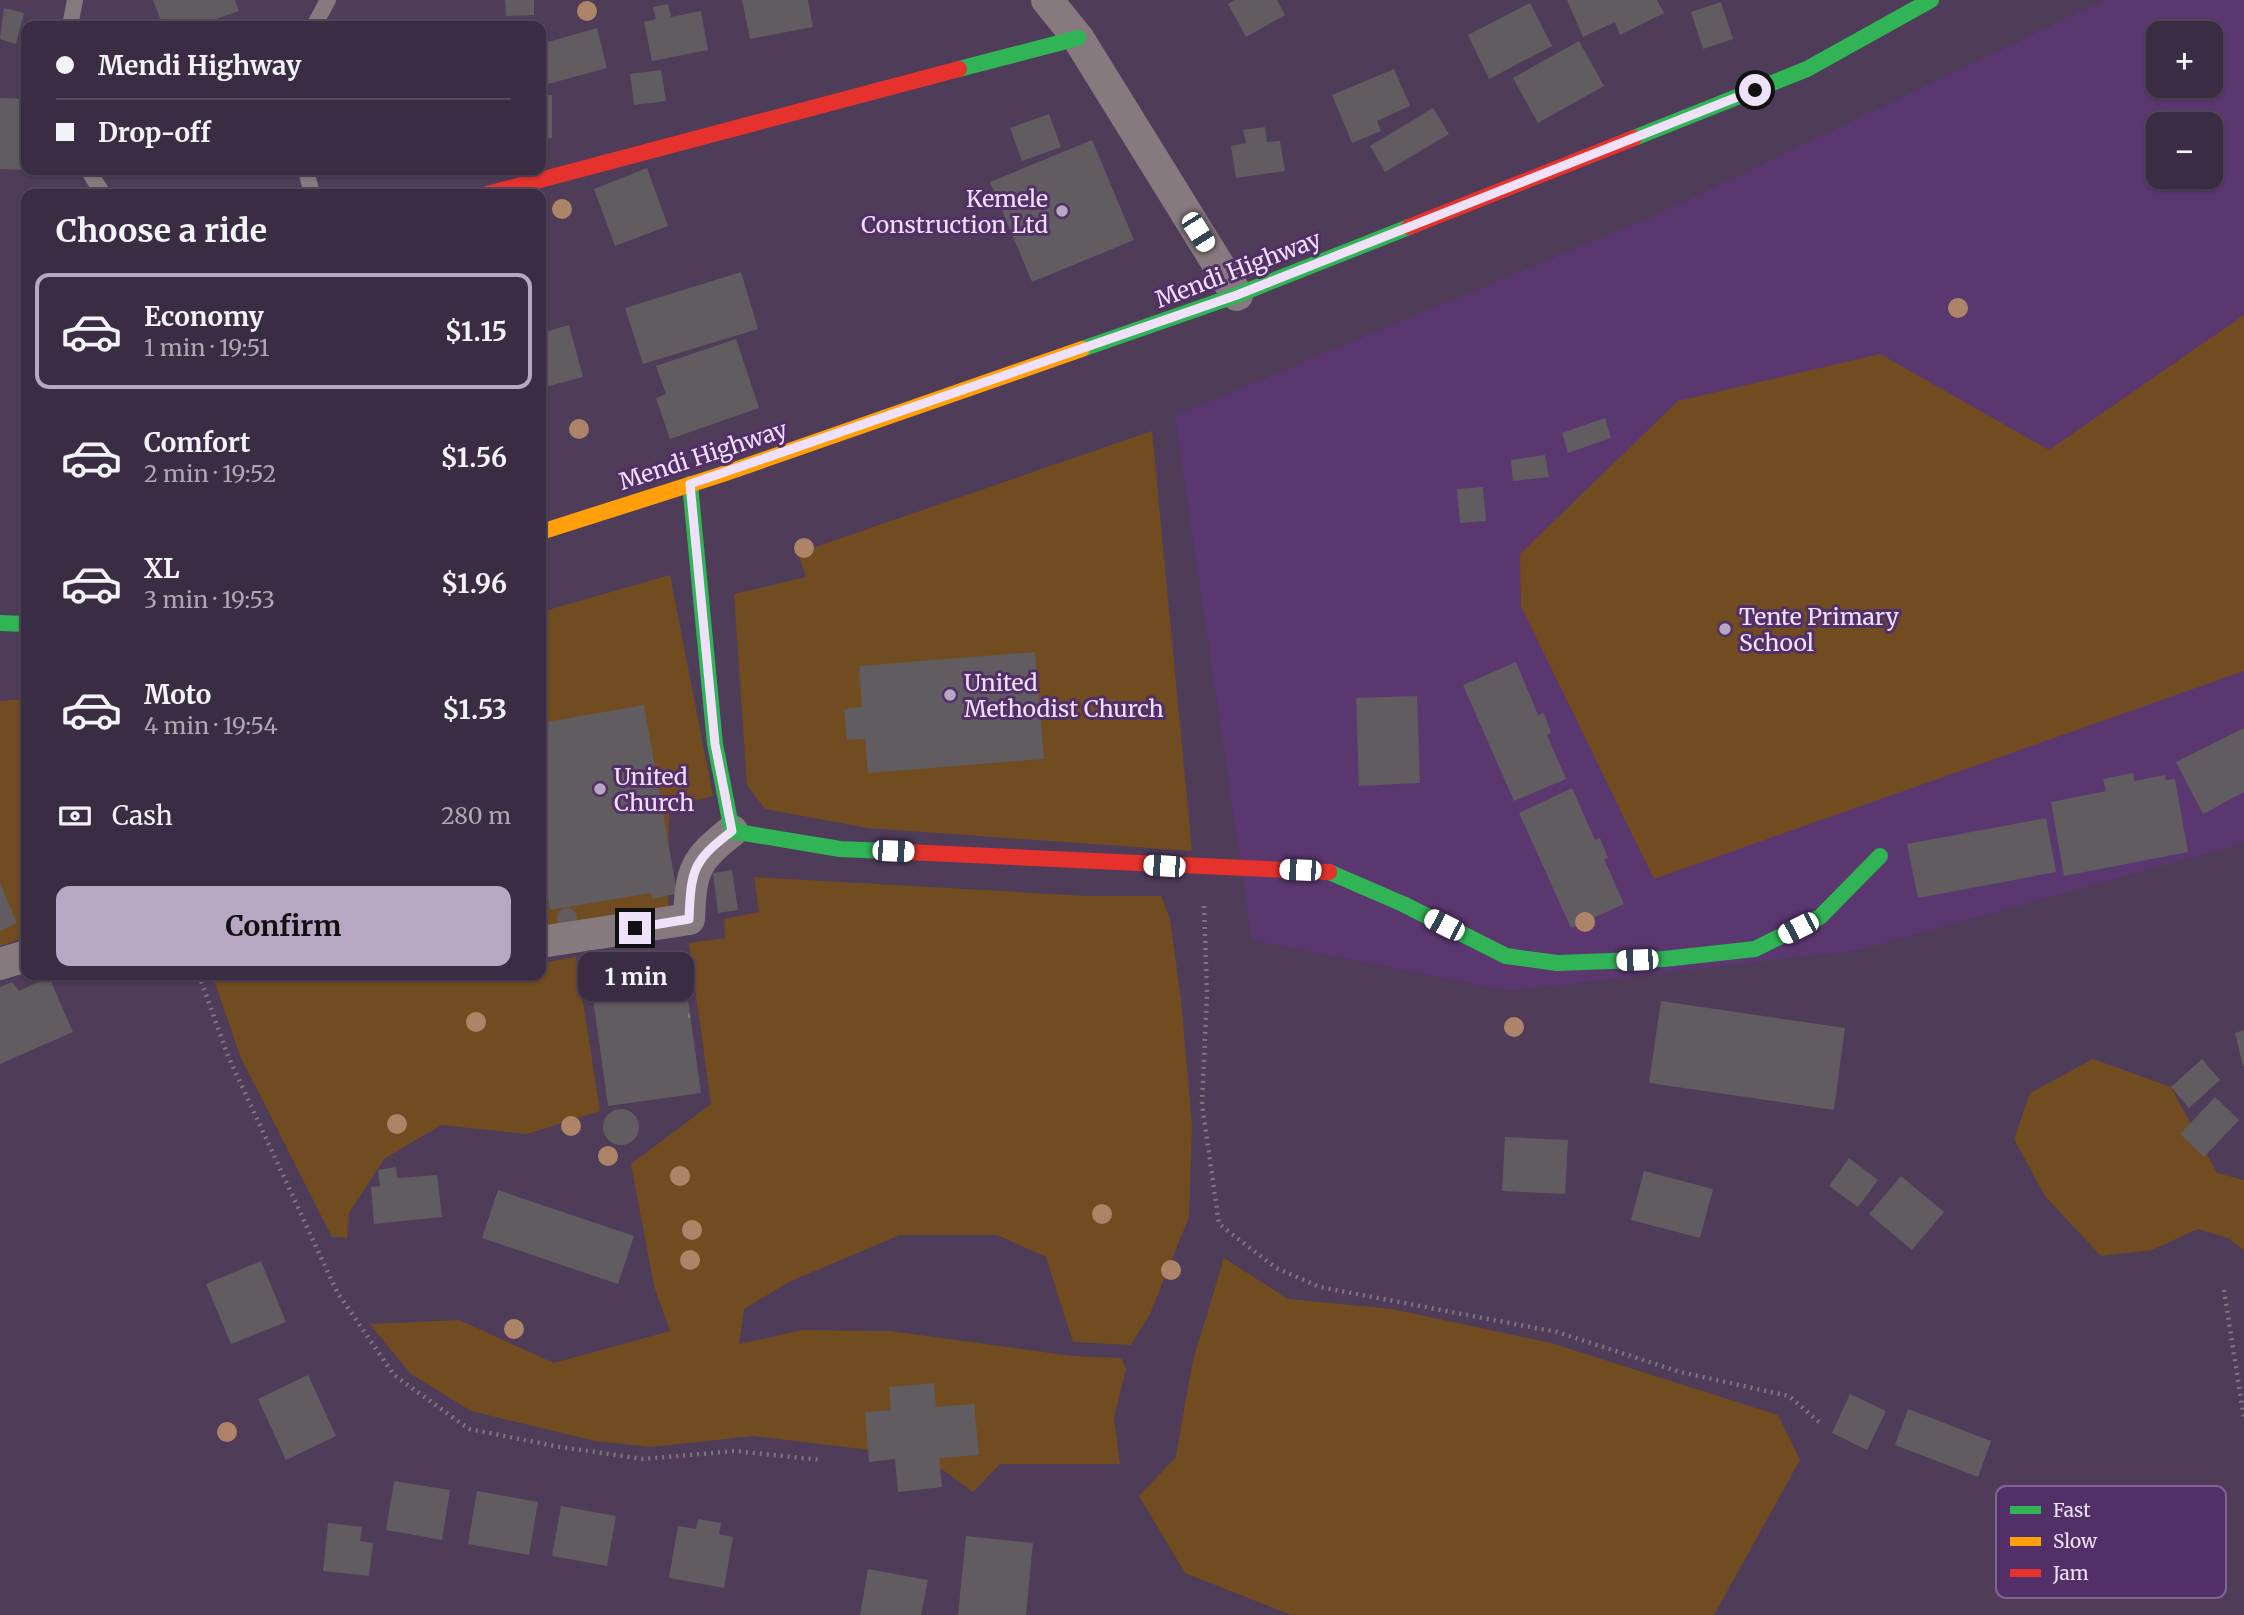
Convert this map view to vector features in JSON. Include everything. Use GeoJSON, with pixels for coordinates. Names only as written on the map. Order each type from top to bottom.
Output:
{"type":"FeatureCollection","features":[{"type":"Feature","properties":{"kind":"street"},"geometry":{"type":"LineString","coordinates":[[1047,0],[1078,38],[1237,295]]}},
{"type":"Feature","properties":{"kind":"street","name":"Mendi Highway"},"geometry":{"type":"LineString","coordinates":[[546,530],[690,484],[1237,295],[1807,69],[1931,0]]}},
{"type":"Feature","properties":{"kind":"street"},"geometry":{"type":"LineString","coordinates":[[506,189],[1078,38]]}},
{"type":"Feature","properties":{"kind":"street"},"geometry":{"type":"LineString","coordinates":[[690,484],[715,744],[732,831]]}},
{"type":"Feature","properties":{"kind":"street"},"geometry":{"type":"LineString","coordinates":[[0,623],[21,624]]}},
{"type":"Feature","properties":{"kind":"street"},"geometry":{"type":"LineString","coordinates":[[546,941],[689,919],[690,888],[702,855],[732,831],[840,849],[1326,871],[1403,904],[1506,956],[1557,963],[1664,959],[1755,949],[1820,917],[1880,856]]}},
{"type":"Feature","properties":{"kind":"street"},"geometry":{"type":"LineString","coordinates":[[0,964],[21,958]]}},
{"type":"Feature","properties":{"kind":"lane"},"geometry":{"type":"LineString","coordinates":[[71,21],[75,0]]}},
{"type":"Feature","properties":{"kind":"lane"},"geometry":{"type":"LineString","coordinates":[[317,21],[328,0]]}},
{"type":"Feature","properties":{"kind":"path"},"geometry":{"type":"LineString","coordinates":[[1201,867],[1207,994],[1202,1104],[1219,1224],[1276,1268],[1320,1287],[1557,1332],[1680,1372],[1789,1395],[1819,1422]]}},
{"type":"Feature","properties":{"kind":"path"},"geometry":{"type":"LineString","coordinates":[[201,980],[228,1056],[337,1292],[394,1375],[469,1429],[560,1447],[643,1459],[735,1451],[821,1460]]}},
{"type":"Feature","properties":{"kind":"path"},"geometry":{"type":"LineString","coordinates":[[2224,1290],[2244,1418]]}},
{"type":"Feature","properties":{"kind":"shaded area","name":"Tente Primary School"},"geometry":{"type":"Polygon","coordinates":[[[2105,0],[2244,0],[2244,843],[1859,950],[1510,991],[1252,940],[1175,416],[1661,213],[2105,0]]]}},
{"type":"Feature","properties":{"kind":"shaded area"},"geometry":{"type":"Polygon","coordinates":[[[2244,315],[2244,671],[1654,879],[1521,606],[1520,554],[1678,401],[1880,354],[2049,450],[2244,315]]]}},
{"type":"Feature","properties":{"kind":"shaded area"},"geometry":{"type":"Polygon","coordinates":[[[1152,431],[1192,851],[868,828],[765,809],[747,785],[734,594],[806,577],[798,553],[1152,431]]]}},
{"type":"Feature","properties":{"kind":"shaded area"},"geometry":{"type":"Polygon","coordinates":[[[670,575],[713,796],[669,807],[668,912],[546,933],[546,611],[670,575]]]}},
{"type":"Feature","properties":{"kind":"shaded area"},"geometry":{"type":"Polygon","coordinates":[[[21,699],[21,939],[0,946],[0,701],[21,699]]]}},
{"type":"Feature","properties":{"kind":"shaded area"},"geometry":{"type":"Polygon","coordinates":[[[754,877],[1087,896],[1161,896],[1170,919],[1181,999],[1192,1126],[1189,1217],[1150,1314],[1131,1345],[1073,1342],[1046,1257],[997,1235],[900,1235],[789,1282],[744,1309],[739,1344],[803,1330],[890,1331],[1072,1356],[1121,1358],[1126,1369],[1114,1418],[1120,1464],[1000,1464],[973,1492],[943,1470],[870,1450],[753,1436],[651,1447],[595,1441],[471,1411],[411,1374],[370,1324],[459,1320],[554,1363],[670,1331],[654,1286],[631,1164],[711,1104],[689,943],[725,938],[724,919],[759,912],[754,877]]]}},
{"type":"Feature","properties":{"kind":"shaded area"},"geometry":{"type":"Polygon","coordinates":[[[576,957],[600,1111],[527,1134],[441,1125],[384,1159],[349,1213],[347,1238],[332,1237],[241,1058],[214,980],[546,980],[546,962],[576,957]]]}},
{"type":"Feature","properties":{"kind":"shaded area"},"geometry":{"type":"Polygon","coordinates":[[[2093,1059],[2171,1087],[2217,1173],[2244,1180],[2244,1250],[2228,1238],[2198,1229],[2152,1250],[2101,1256],[2045,1196],[2014,1139],[2030,1093],[2093,1059]]]}},
{"type":"Feature","properties":{"kind":"shaded area"},"geometry":{"type":"Polygon","coordinates":[[[1224,1258],[1288,1299],[1392,1309],[1551,1343],[1778,1415],[1800,1460],[1714,1615],[1291,1615],[1185,1573],[1139,1496],[1176,1457],[1192,1364],[1224,1258]]]}},
{"type":"Feature","properties":{"kind":"building"},"geometry":{"type":"Polygon","coordinates":[[[153,0],[235,0],[239,11],[210,21],[161,21],[153,0]]]}},
{"type":"Feature","properties":{"kind":"building"},"geometry":{"type":"Polygon","coordinates":[[[505,0],[534,0],[534,15],[506,16],[505,0]]]}},
{"type":"Feature","properties":{"kind":"building"},"geometry":{"type":"Polygon","coordinates":[[[742,0],[808,0],[813,27],[750,39],[742,0]]]}},
{"type":"Feature","properties":{"kind":"building"},"geometry":{"type":"Polygon","coordinates":[[[1235,0],[1277,0],[1285,15],[1246,37],[1228,4],[1235,0]]]}},
{"type":"Feature","properties":{"kind":"building"},"geometry":{"type":"Polygon","coordinates":[[[1567,0],[1657,0],[1664,13],[1620,35],[1615,22],[1583,37],[1567,0]]]}},
{"type":"Feature","properties":{"kind":"building"},"geometry":{"type":"Polygon","coordinates":[[[1721,2],[1733,39],[1703,49],[1691,12],[1721,2]]]}},
{"type":"Feature","properties":{"kind":"building"},"geometry":{"type":"Polygon","coordinates":[[[1530,3],[1552,46],[1489,79],[1468,35],[1530,3]]]}},
{"type":"Feature","properties":{"kind":"building"},"geometry":{"type":"Polygon","coordinates":[[[668,4],[671,17],[701,11],[708,50],[652,61],[644,22],[656,19],[653,7],[668,4]]]}},
{"type":"Feature","properties":{"kind":"building"},"geometry":{"type":"Polygon","coordinates":[[[4,8],[24,13],[16,44],[0,39],[4,8]]]}},
{"type":"Feature","properties":{"kind":"building"},"geometry":{"type":"Polygon","coordinates":[[[597,28],[607,68],[548,84],[546,43],[597,28]]]}},
{"type":"Feature","properties":{"kind":"building"},"geometry":{"type":"Polygon","coordinates":[[[1579,41],[1604,86],[1538,123],[1513,78],[1579,41]]]}},
{"type":"Feature","properties":{"kind":"building"},"geometry":{"type":"Polygon","coordinates":[[[1394,69],[1410,106],[1377,121],[1381,131],[1352,143],[1332,95],[1394,69]]]}},
{"type":"Feature","properties":{"kind":"building"},"geometry":{"type":"Polygon","coordinates":[[[661,70],[666,101],[634,105],[630,74],[661,70]]]}},
{"type":"Feature","properties":{"kind":"building"},"geometry":{"type":"Polygon","coordinates":[[[546,95],[552,95],[552,138],[546,139],[546,95]]]}},
{"type":"Feature","properties":{"kind":"building"},"geometry":{"type":"Polygon","coordinates":[[[0,98],[21,99],[21,170],[0,169],[0,98]]]}},
{"type":"Feature","properties":{"kind":"building"},"geometry":{"type":"Polygon","coordinates":[[[1433,108],[1449,134],[1385,172],[1370,146],[1433,108]]]}},
{"type":"Feature","properties":{"kind":"building"},"geometry":{"type":"Polygon","coordinates":[[[1049,114],[1061,147],[1022,161],[1010,128],[1049,114]]]}},
{"type":"Feature","properties":{"kind":"building"},"geometry":{"type":"Polygon","coordinates":[[[1265,127],[1267,142],[1280,141],[1285,171],[1236,178],[1231,146],[1246,143],[1243,130],[1265,127]]]}},
{"type":"Feature","properties":{"kind":"building","name":"Kemele Construction Ltd"},"geometry":{"type":"Polygon","coordinates":[[[1092,140],[1134,240],[1032,282],[990,182],[1092,140]]]}},
{"type":"Feature","properties":{"kind":"building"},"geometry":{"type":"Polygon","coordinates":[[[647,168],[668,226],[615,246],[594,189],[647,168]]]}},
{"type":"Feature","properties":{"kind":"building"},"geometry":{"type":"Polygon","coordinates":[[[741,272],[758,329],[643,364],[625,308],[741,272]]]}},
{"type":"Feature","properties":{"kind":"building"},"geometry":{"type":"Polygon","coordinates":[[[569,325],[583,377],[546,387],[546,332],[569,325]]]}},
{"type":"Feature","properties":{"kind":"building"},"geometry":{"type":"Polygon","coordinates":[[[736,339],[759,408],[670,439],[656,398],[666,394],[656,366],[736,339]]]}},
{"type":"Feature","properties":{"kind":"building"},"geometry":{"type":"Polygon","coordinates":[[[1605,418],[1611,438],[1568,453],[1562,433],[1605,418]]]}},
{"type":"Feature","properties":{"kind":"building"},"geometry":{"type":"Polygon","coordinates":[[[1545,455],[1549,477],[1513,481],[1511,460],[1545,455]]]}},
{"type":"Feature","properties":{"kind":"building"},"geometry":{"type":"Polygon","coordinates":[[[1483,487],[1486,521],[1460,523],[1457,489],[1483,487]]]}},
{"type":"Feature","properties":{"kind":"building","name":"United Methodist Church"},"geometry":{"type":"Polygon","coordinates":[[[1035,652],[1044,759],[868,773],[865,739],[847,740],[844,709],[862,707],[859,666],[1035,652]]]}},
{"type":"Feature","properties":{"kind":"building"},"geometry":{"type":"Polygon","coordinates":[[[1516,662],[1538,715],[1544,713],[1551,733],[1547,735],[1566,779],[1514,801],[1463,685],[1516,662]]]}},
{"type":"Feature","properties":{"kind":"building"},"geometry":{"type":"Polygon","coordinates":[[[1417,696],[1420,783],[1359,786],[1356,698],[1417,696]]]}},
{"type":"Feature","properties":{"kind":"building","name":"United Church"},"geometry":{"type":"Polygon","coordinates":[[[644,705],[676,887],[675,894],[652,899],[651,893],[550,910],[546,885],[546,722],[644,705]]]}},
{"type":"Feature","properties":{"kind":"building"},"geometry":{"type":"Polygon","coordinates":[[[2244,728],[2244,792],[2203,814],[2176,762],[2244,728]]]}},
{"type":"Feature","properties":{"kind":"building"},"geometry":{"type":"Polygon","coordinates":[[[2133,773],[2134,781],[2165,775],[2166,780],[2175,779],[2188,852],[2064,876],[2051,802],[2106,791],[2103,779],[2133,773]]]}},
{"type":"Feature","properties":{"kind":"building"},"geometry":{"type":"Polygon","coordinates":[[[1572,788],[1595,840],[1600,838],[1608,858],[1604,859],[1624,904],[1571,928],[1519,813],[1572,788]]]}},
{"type":"Feature","properties":{"kind":"building"},"geometry":{"type":"Polygon","coordinates":[[[2046,818],[2056,872],[1918,898],[1907,844],[2046,818]]]}},
{"type":"Feature","properties":{"kind":"building"},"geometry":{"type":"Polygon","coordinates":[[[732,870],[738,910],[718,913],[713,873],[732,870]]]}},
{"type":"Feature","properties":{"kind":"building"},"geometry":{"type":"Polygon","coordinates":[[[0,883],[17,923],[0,931],[0,883]]]}},
{"type":"Feature","properties":{"kind":"building"},"geometry":{"type":"Polygon","coordinates":[[[567,908],[574,911],[577,918],[574,925],[567,928],[560,925],[557,918],[560,911],[567,908]]]}},
{"type":"Feature","properties":{"kind":"building"},"geometry":{"type":"Polygon","coordinates":[[[682,956],[701,1093],[608,1106],[589,970],[682,956]]]}},
{"type":"Feature","properties":{"kind":"building"},"geometry":{"type":"Polygon","coordinates":[[[43,980],[50,980],[73,1032],[0,1064],[0,987],[12,982],[19,991],[43,980]]]}},
{"type":"Feature","properties":{"kind":"building"},"geometry":{"type":"Polygon","coordinates":[[[1661,1001],[1845,1028],[1834,1110],[1649,1083],[1661,1001]]]}},
{"type":"Feature","properties":{"kind":"building"},"geometry":{"type":"Polygon","coordinates":[[[2244,1030],[2244,1066],[2243,1066],[2235,1033],[2244,1030]]]}},
{"type":"Feature","properties":{"kind":"building"},"geometry":{"type":"Polygon","coordinates":[[[2202,1059],[2220,1080],[2189,1108],[2171,1087],[2202,1059]]]}},
{"type":"Feature","properties":{"kind":"building"},"geometry":{"type":"Polygon","coordinates":[[[2215,1097],[2239,1120],[2204,1157],[2180,1134],[2215,1097]]]}},
{"type":"Feature","properties":{"kind":"building"},"geometry":{"type":"Polygon","coordinates":[[[621,1109],[633,1115],[639,1127],[633,1139],[621,1145],[609,1139],[603,1127],[609,1115],[621,1109]]]}},
{"type":"Feature","properties":{"kind":"building"},"geometry":{"type":"Polygon","coordinates":[[[1505,1137],[1568,1140],[1565,1194],[1502,1191],[1505,1137]]]}},
{"type":"Feature","properties":{"kind":"building"},"geometry":{"type":"Polygon","coordinates":[[[1849,1158],[1878,1180],[1858,1207],[1829,1186],[1849,1158]]]}},
{"type":"Feature","properties":{"kind":"building"},"geometry":{"type":"Polygon","coordinates":[[[396,1167],[397,1178],[437,1175],[442,1217],[374,1224],[371,1187],[380,1186],[378,1170],[396,1167]]]}},
{"type":"Feature","properties":{"kind":"building"},"geometry":{"type":"Polygon","coordinates":[[[1644,1171],[1713,1189],[1700,1238],[1631,1220],[1644,1171]]]}},
{"type":"Feature","properties":{"kind":"building"},"geometry":{"type":"Polygon","coordinates":[[[1901,1176],[1944,1212],[1912,1250],[1869,1214],[1901,1176]]]}},
{"type":"Feature","properties":{"kind":"building"},"geometry":{"type":"Polygon","coordinates":[[[498,1190],[634,1236],[618,1284],[482,1238],[498,1190]]]}},
{"type":"Feature","properties":{"kind":"building"},"geometry":{"type":"Polygon","coordinates":[[[261,1261],[286,1322],[231,1344],[206,1284],[261,1261]]]}},
{"type":"Feature","properties":{"kind":"building"},"geometry":{"type":"Polygon","coordinates":[[[308,1375],[336,1436],[286,1460],[258,1399],[308,1375]]]}},
{"type":"Feature","properties":{"kind":"building"},"geometry":{"type":"Polygon","coordinates":[[[934,1383],[936,1407],[974,1404],[979,1455],[939,1458],[942,1487],[898,1492],[895,1459],[869,1462],[865,1412],[891,1410],[889,1387],[934,1383]]]}},
{"type":"Feature","properties":{"kind":"building"},"geometry":{"type":"Polygon","coordinates":[[[1850,1394],[1886,1411],[1867,1450],[1832,1433],[1850,1394]]]}},
{"type":"Feature","properties":{"kind":"building"},"geometry":{"type":"Polygon","coordinates":[[[1908,1409],[1991,1441],[1978,1477],[1895,1445],[1908,1409]]]}},
{"type":"Feature","properties":{"kind":"building"},"geometry":{"type":"Polygon","coordinates":[[[394,1481],[450,1490],[442,1540],[386,1530],[394,1481]]]}},
{"type":"Feature","properties":{"kind":"building"},"geometry":{"type":"Polygon","coordinates":[[[477,1491],[538,1502],[529,1555],[468,1544],[477,1491]]]}},
{"type":"Feature","properties":{"kind":"building"},"geometry":{"type":"Polygon","coordinates":[[[561,1506],[616,1516],[607,1566],[552,1556],[561,1506]]]}},
{"type":"Feature","properties":{"kind":"building"},"geometry":{"type":"Polygon","coordinates":[[[698,1519],[721,1523],[719,1534],[733,1537],[724,1588],[669,1578],[678,1526],[696,1529],[698,1519]]]}},
{"type":"Feature","properties":{"kind":"building"},"geometry":{"type":"Polygon","coordinates":[[[328,1523],[362,1527],[360,1541],[373,1543],[369,1576],[323,1571],[328,1523]]]}},
{"type":"Feature","properties":{"kind":"building"},"geometry":{"type":"Polygon","coordinates":[[[966,1536],[1033,1543],[1026,1615],[958,1615],[966,1536]]]}},
{"type":"Feature","properties":{"kind":"building"},"geometry":{"type":"Polygon","coordinates":[[[868,1569],[928,1580],[921,1615],[860,1615],[868,1569]]]}},
{"type":"Feature","properties":{"kind":"traffic: fast"},"geometry":{"type":"LineString","coordinates":[[1634,138],[1807,69],[1931,0]]}},
{"type":"Feature","properties":{"kind":"traffic: fast"},"geometry":{"type":"LineString","coordinates":[[959,69],[1078,38]]}},
{"type":"Feature","properties":{"kind":"traffic: fast"},"geometry":{"type":"LineString","coordinates":[[1082,349],[1237,295],[1409,227]]}},
{"type":"Feature","properties":{"kind":"traffic: fast"},"geometry":{"type":"LineString","coordinates":[[690,484],[715,744],[732,831],[840,849],[885,851]]}},
{"type":"Feature","properties":{"kind":"traffic: fast"},"geometry":{"type":"LineString","coordinates":[[0,623],[21,624]]}},
{"type":"Feature","properties":{"kind":"traffic: fast"},"geometry":{"type":"LineString","coordinates":[[1329,872],[1403,904],[1506,956],[1557,963],[1664,959],[1755,949],[1820,917],[1880,856]]}},
{"type":"Feature","properties":{"kind":"traffic: slow"},"geometry":{"type":"LineString","coordinates":[[546,530],[720,475],[1082,349]]}},
{"type":"Feature","properties":{"kind":"traffic: jam"},"geometry":{"type":"LineString","coordinates":[[506,189],[959,69]]}},
{"type":"Feature","properties":{"kind":"traffic: jam"},"geometry":{"type":"LineString","coordinates":[[1409,227],[1634,138]]}},
{"type":"Feature","properties":{"kind":"traffic: jam"},"geometry":{"type":"LineString","coordinates":[[885,851],[1329,872]]}},
{"type":"Feature","properties":{"kind":"place","name":"Kemele Construction Ltd"},"geometry":{"type":"Point","coordinates":[1062,211]}},
{"type":"Feature","properties":{"kind":"place","name":"Tente Primary School"},"geometry":{"type":"Point","coordinates":[1725,629]}},
{"type":"Feature","properties":{"kind":"place","name":"United Methodist Church"},"geometry":{"type":"Point","coordinates":[950,695]}},
{"type":"Feature","properties":{"kind":"place","name":"United Church"},"geometry":{"type":"Point","coordinates":[600,789]}},
{"type":"Feature","properties":{"kind":"route"},"geometry":{"type":"LineString","coordinates":[[635,928],[689,919],[690,888],[702,855],[732,831],[715,744],[690,484],[1237,295],[1755,90]]}}]}
